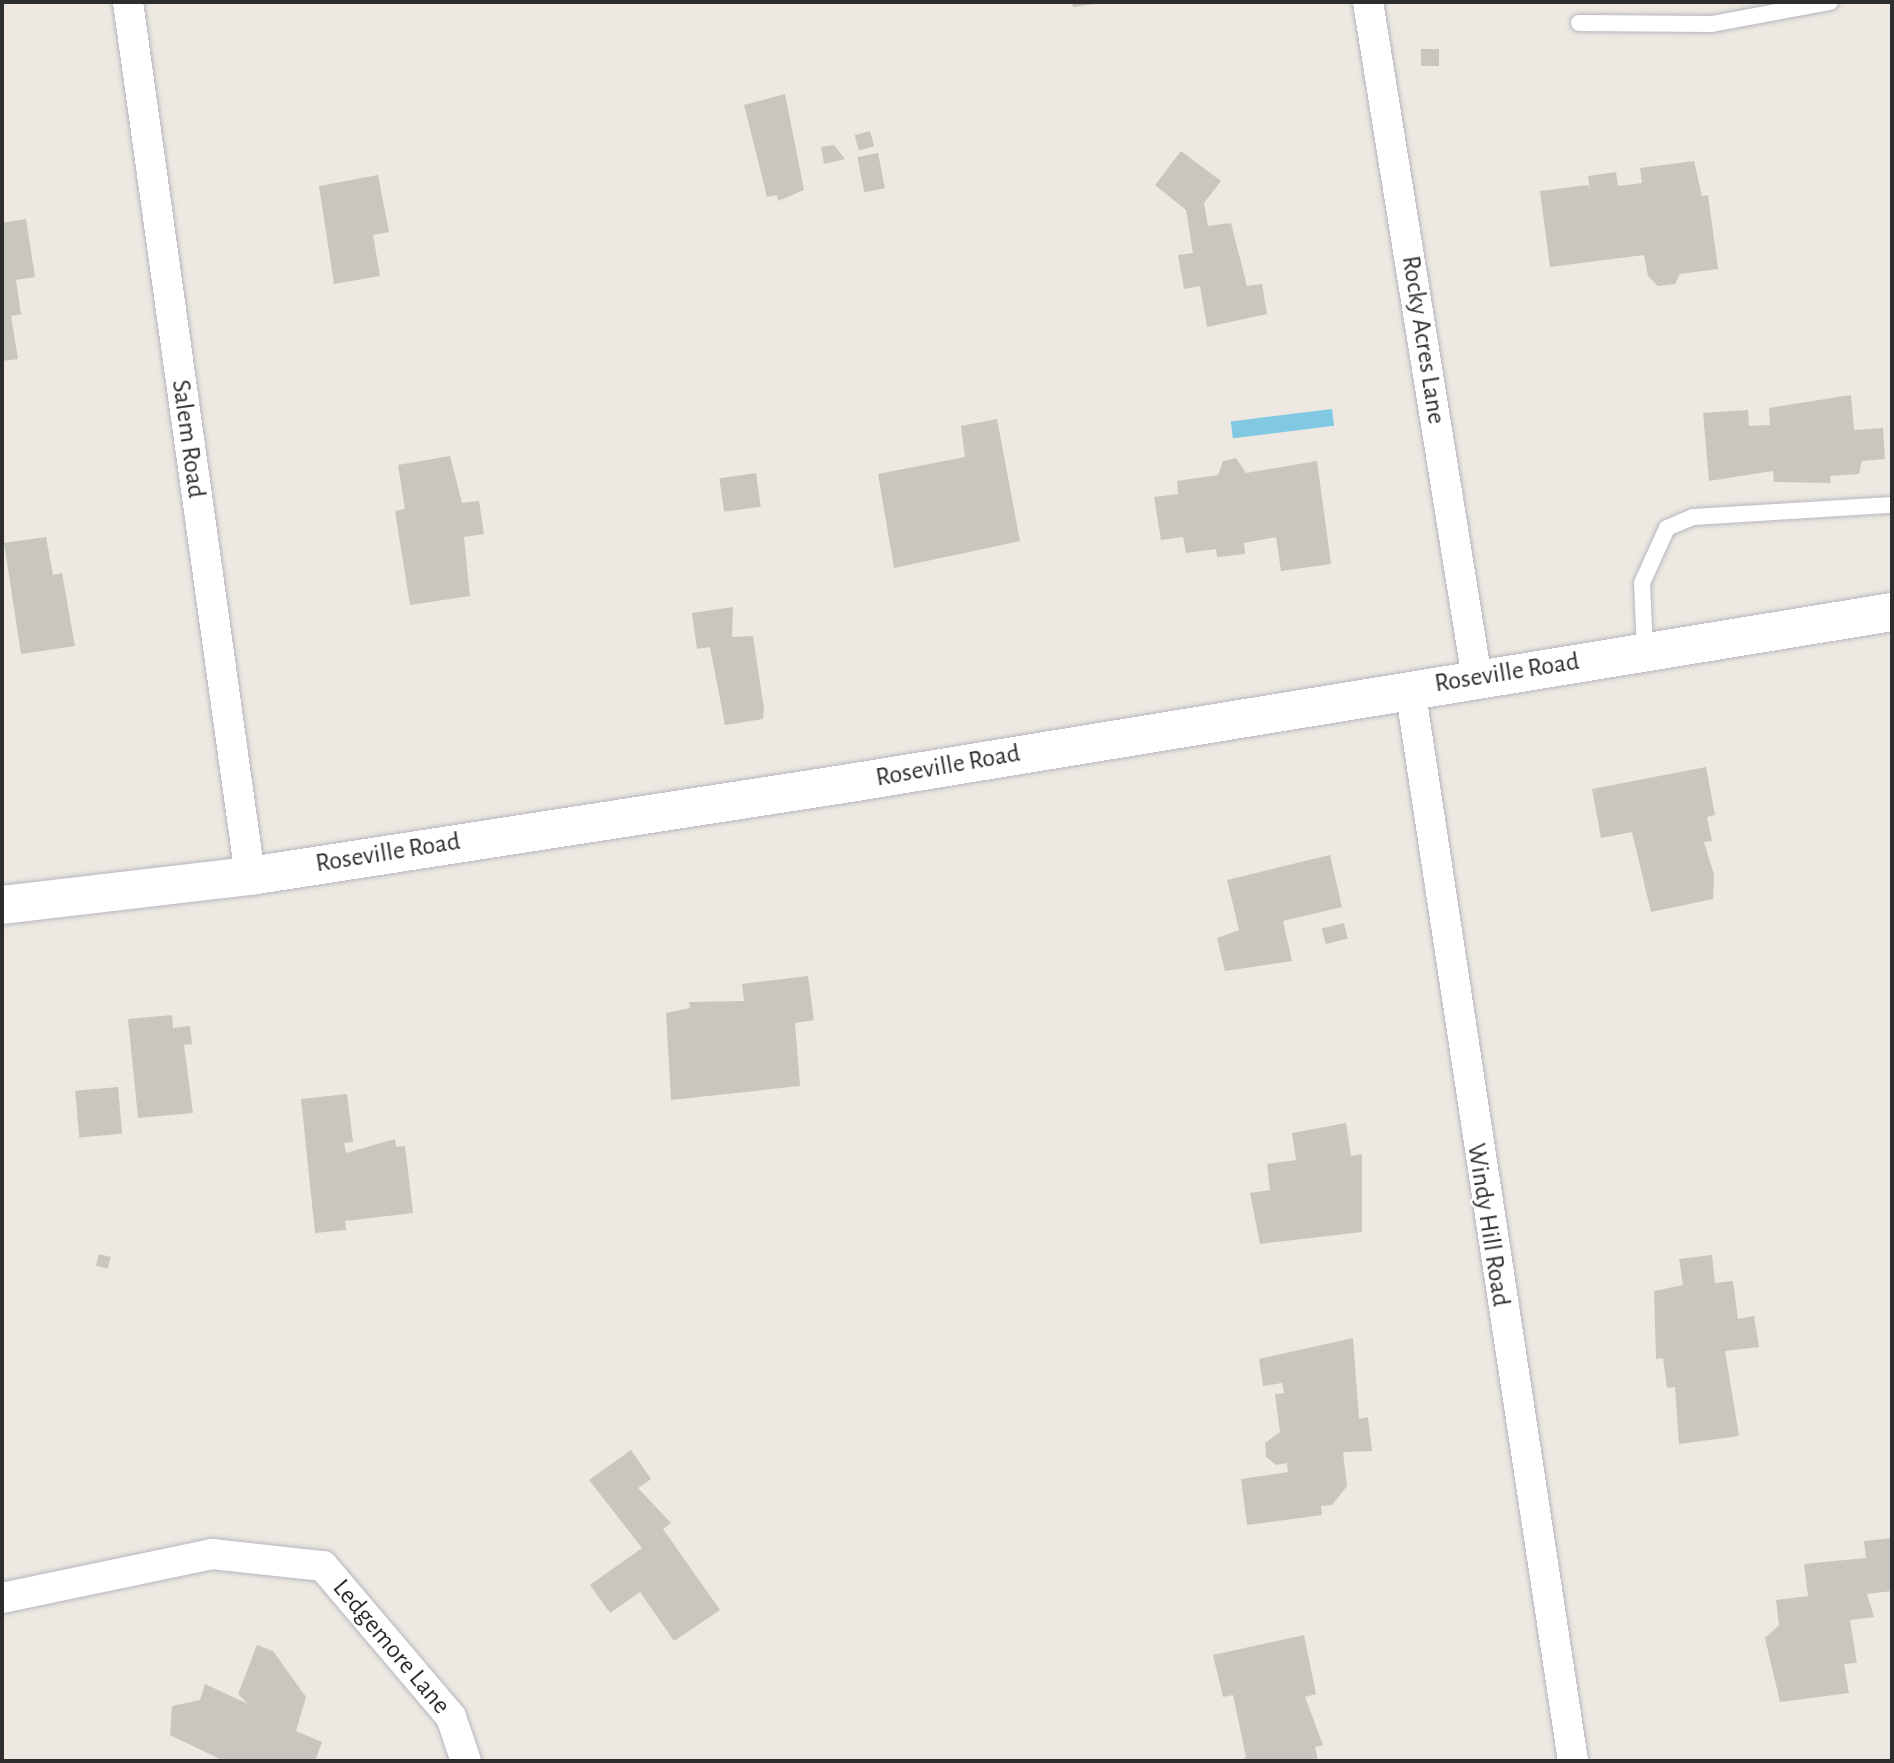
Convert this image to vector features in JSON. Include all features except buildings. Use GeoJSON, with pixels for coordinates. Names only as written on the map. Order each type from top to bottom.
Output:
{"type":"FeatureCollection","features":[{"type":"Feature","properties":{"kind":"street","name":"Salem Road"},"geometry":{"type":"LineString","coordinates":[[128,2],[250,876]]}},
{"type":"Feature","properties":{"kind":"street","name":"Rocky Acres Lane"},"geometry":{"type":"LineString","coordinates":[[1368,2],[1477,679]]}},
{"type":"Feature","properties":{"kind":"street","name":"Roseville Road"},"geometry":{"type":"LineString","coordinates":[[2,905],[250,876],[1892,612]]}},
{"type":"Feature","properties":{"kind":"street","name":"Windy Hill Road"},"geometry":{"type":"LineString","coordinates":[[1410,688],[1573,1761]]}},
{"type":"Feature","properties":{"kind":"street","name":"Ledgemore Lane"},"geometry":{"type":"LineString","coordinates":[[2,1598],[212,1554],[323,1566],[451,1717],[466,1761]]}},
{"type":"Feature","properties":{"kind":"lane"},"geometry":{"type":"LineString","coordinates":[[1579,23],[1712,24],[1830,2]]}},
{"type":"Feature","properties":{"kind":"lane"},"geometry":{"type":"LineString","coordinates":[[1645,651],[1642,583],[1667,528],[1693,517],[1892,505]]}},
{"type":"Feature","properties":{"kind":"water"},"geometry":{"type":"Polygon","coordinates":[[[1332,409],[1334,426],[1233,438],[1231,421],[1332,409]]]}}]}
